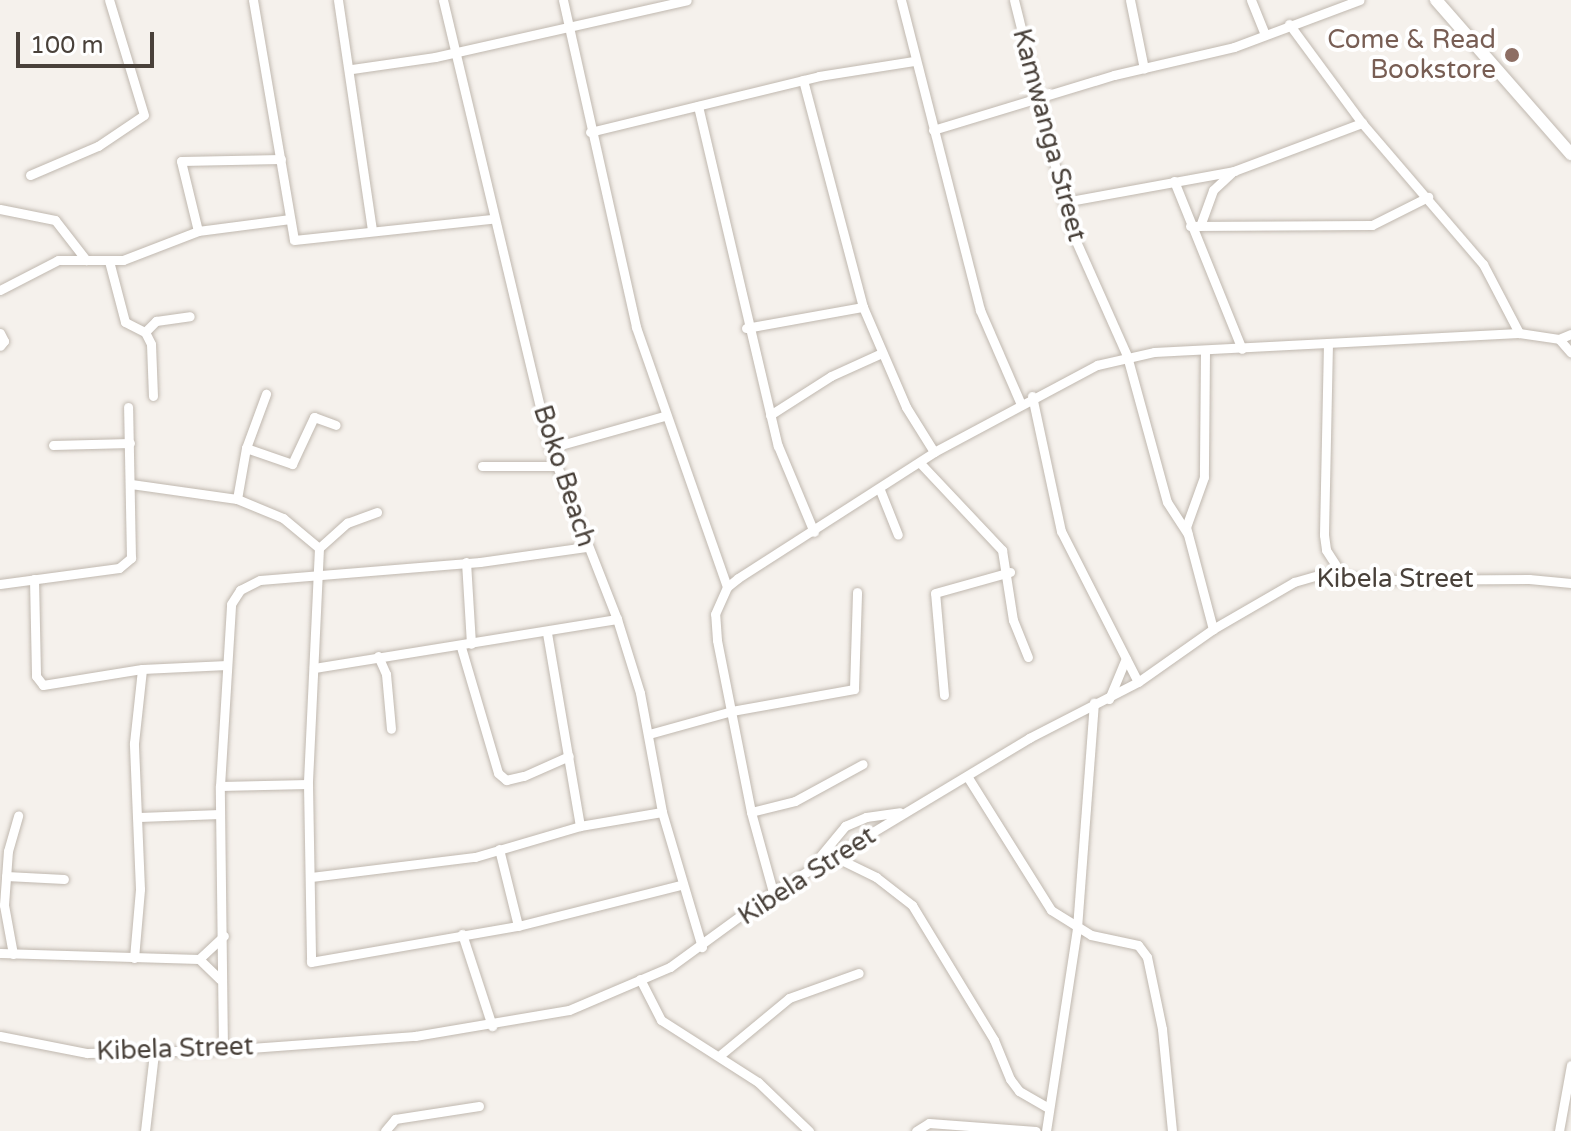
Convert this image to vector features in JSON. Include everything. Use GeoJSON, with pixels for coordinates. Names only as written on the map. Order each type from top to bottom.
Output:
{"type":"FeatureCollection","features":[{"type":"Feature","properties":{"kind":"street"},"geometry":{"type":"LineString","coordinates":[[30,175],[98,146],[143,119],[109,0]]}},
{"type":"Feature","properties":{"kind":"street"},"geometry":{"type":"LineString","coordinates":[[253,0],[290,219],[297,241],[372,230],[492,219]]}},
{"type":"Feature","properties":{"kind":"street"},"geometry":{"type":"LineString","coordinates":[[338,0],[352,69],[372,230]]}},
{"type":"Feature","properties":{"kind":"street","name":"Boko Beach"},"geometry":{"type":"LineString","coordinates":[[443,0],[492,219],[550,448],[586,547],[617,619],[649,734],[662,812],[680,885],[702,947]]}},
{"type":"Feature","properties":{"kind":"street"},"geometry":{"type":"LineString","coordinates":[[563,0],[590,132],[636,327],[664,416],[727,587]]}},
{"type":"Feature","properties":{"kind":"street"},"geometry":{"type":"LineString","coordinates":[[352,69],[453,53],[687,0]]}},
{"type":"Feature","properties":{"kind":"street"},"geometry":{"type":"LineString","coordinates":[[901,0],[914,61],[980,310],[1020,402]]}},
{"type":"Feature","properties":{"kind":"street","name":"Kamwanga Street"},"geometry":{"type":"LineString","coordinates":[[1014,0],[1071,230],[1127,356],[1167,502],[1188,534]]}},
{"type":"Feature","properties":{"kind":"street"},"geometry":{"type":"LineString","coordinates":[[1130,0],[1144,69]]}},
{"type":"Feature","properties":{"kind":"street"},"geometry":{"type":"LineString","coordinates":[[1251,0],[1265,34]]}},
{"type":"Feature","properties":{"kind":"street"},"geometry":{"type":"LineString","coordinates":[[933,130],[1144,69],[1234,47],[1360,0]]}},
{"type":"Feature","properties":{"kind":"street"},"geometry":{"type":"LineString","coordinates":[[1436,0],[1571,154]]}},
{"type":"Feature","properties":{"kind":"street"},"geometry":{"type":"LineString","coordinates":[[1289,24],[1362,123],[1483,264],[1519,333]]}},
{"type":"Feature","properties":{"kind":"street"},"geometry":{"type":"LineString","coordinates":[[590,132],[803,80],[914,61]]}},
{"type":"Feature","properties":{"kind":"street"},"geometry":{"type":"LineString","coordinates":[[803,80],[863,307],[882,353],[934,452]]}},
{"type":"Feature","properties":{"kind":"street"},"geometry":{"type":"LineString","coordinates":[[698,106],[746,328],[794,491],[814,532]]}},
{"type":"Feature","properties":{"kind":"street"},"geometry":{"type":"LineString","coordinates":[[1064,202],[1234,171],[1362,123]]}},
{"type":"Feature","properties":{"kind":"street"},"geometry":{"type":"LineString","coordinates":[[198,231],[181,161],[281,159]]}},
{"type":"Feature","properties":{"kind":"street"},"geometry":{"type":"LineString","coordinates":[[1195,226],[1213,190],[1234,171]]}},
{"type":"Feature","properties":{"kind":"street"},"geometry":{"type":"LineString","coordinates":[[1174,181],[1195,226],[1242,349]]}},
{"type":"Feature","properties":{"kind":"street"},"geometry":{"type":"LineString","coordinates":[[1195,226],[1372,225],[1428,197]]}},
{"type":"Feature","properties":{"kind":"street"},"geometry":{"type":"LineString","coordinates":[[0,209],[55,220],[86,260]]}},
{"type":"Feature","properties":{"kind":"street"},"geometry":{"type":"LineString","coordinates":[[0,290],[58,260],[109,261],[198,231],[290,219]]}},
{"type":"Feature","properties":{"kind":"street"},"geometry":{"type":"LineString","coordinates":[[109,261],[125,322],[145,332],[154,363],[153,396]]}},
{"type":"Feature","properties":{"kind":"street"},"geometry":{"type":"LineString","coordinates":[[746,328],[863,307]]}},
{"type":"Feature","properties":{"kind":"street"},"geometry":{"type":"LineString","coordinates":[[145,332],[156,321],[190,316]]}},
{"type":"Feature","properties":{"kind":"street"},"geometry":{"type":"LineString","coordinates":[[0,333],[0,346]]}},
{"type":"Feature","properties":{"kind":"street"},"geometry":{"type":"LineString","coordinates":[[773,892],[751,812],[715,614],[727,587],[934,452],[1020,402],[1069,376],[1127,356],[1519,333],[1559,339],[1571,334]]}},
{"type":"Feature","properties":{"kind":"street"},"geometry":{"type":"LineString","coordinates":[[1559,339],[1571,353]]}},
{"type":"Feature","properties":{"kind":"street"},"geometry":{"type":"LineString","coordinates":[[1328,343],[1324,535],[1326,550],[1342,575]]}},
{"type":"Feature","properties":{"kind":"street"},"geometry":{"type":"LineString","coordinates":[[1205,351],[1204,477],[1186,527],[1213,629]]}},
{"type":"Feature","properties":{"kind":"street"},"geometry":{"type":"LineString","coordinates":[[770,415],[831,376],[882,353]]}},
{"type":"Feature","properties":{"kind":"street"},"geometry":{"type":"LineString","coordinates":[[237,499],[246,448],[266,394]]}},
{"type":"Feature","properties":{"kind":"street"},"geometry":{"type":"LineString","coordinates":[[1032,396],[1061,531],[1138,682]]}},
{"type":"Feature","properties":{"kind":"street"},"geometry":{"type":"LineString","coordinates":[[0,584],[126,564],[132,549],[128,407]]}},
{"type":"Feature","properties":{"kind":"street"},"geometry":{"type":"LineString","coordinates":[[550,448],[664,416]]}},
{"type":"Feature","properties":{"kind":"street"},"geometry":{"type":"LineString","coordinates":[[246,448],[292,464],[314,417],[336,425]]}},
{"type":"Feature","properties":{"kind":"street"},"geometry":{"type":"LineString","coordinates":[[53,445],[130,443]]}},
{"type":"Feature","properties":{"kind":"street"},"geometry":{"type":"LineString","coordinates":[[920,463],[993,537],[1010,572],[1013,620],[1028,657]]}},
{"type":"Feature","properties":{"kind":"street"},"geometry":{"type":"LineString","coordinates":[[482,466],[557,466]]}},
{"type":"Feature","properties":{"kind":"street"},"geometry":{"type":"LineString","coordinates":[[131,484],[237,499],[283,518],[319,548],[308,784],[311,962],[518,926],[680,885]]}},
{"type":"Feature","properties":{"kind":"street"},"geometry":{"type":"LineString","coordinates":[[880,490],[898,535]]}},
{"type":"Feature","properties":{"kind":"street"},"geometry":{"type":"LineString","coordinates":[[319,548],[347,523],[377,512]]}},
{"type":"Feature","properties":{"kind":"street"},"geometry":{"type":"LineString","coordinates":[[223,1050],[220,786],[231,604],[246,585],[320,574],[466,562],[586,547]]}},
{"type":"Feature","properties":{"kind":"street"},"geometry":{"type":"LineString","coordinates":[[466,562],[466,646],[498,773],[506,780],[524,776],[569,756]]}},
{"type":"Feature","properties":{"kind":"street"},"geometry":{"type":"LineString","coordinates":[[944,695],[935,593],[1010,572]]}},
{"type":"Feature","properties":{"kind":"street","name":"Kibela Street"},"geometry":{"type":"LineString","coordinates":[[0,1036],[87,1053],[223,1050],[492,1026],[569,1010],[702,947],[773,892],[967,776],[1094,703],[1109,699],[1138,682],[1213,629],[1294,582],[1342,575],[1375,580],[1529,579],[1571,583]]}},
{"type":"Feature","properties":{"kind":"street"},"geometry":{"type":"LineString","coordinates":[[34,579],[40,684],[142,669],[227,665]]}},
{"type":"Feature","properties":{"kind":"street"},"geometry":{"type":"LineString","coordinates":[[649,734],[732,711],[854,689],[857,592]]}},
{"type":"Feature","properties":{"kind":"street"},"geometry":{"type":"LineString","coordinates":[[314,668],[547,633],[617,619]]}},
{"type":"Feature","properties":{"kind":"street"},"geometry":{"type":"LineString","coordinates":[[547,633],[580,826]]}},
{"type":"Feature","properties":{"kind":"street"},"geometry":{"type":"LineString","coordinates":[[378,656],[386,674],[391,729]]}},
{"type":"Feature","properties":{"kind":"street"},"geometry":{"type":"LineString","coordinates":[[1109,699],[1126,658]]}},
{"type":"Feature","properties":{"kind":"street"},"geometry":{"type":"LineString","coordinates":[[134,958],[139,929],[139,817],[134,743],[142,669]]}},
{"type":"Feature","properties":{"kind":"street"},"geometry":{"type":"LineString","coordinates":[[1046,1131],[1077,928],[1094,703]]}},
{"type":"Feature","properties":{"kind":"street"},"geometry":{"type":"LineString","coordinates":[[751,812],[795,801],[863,764]]}},
{"type":"Feature","properties":{"kind":"street"},"geometry":{"type":"LineString","coordinates":[[967,776],[1042,899],[1077,928],[1138,945],[1147,957],[1162,1029],[1172,1131]]}},
{"type":"Feature","properties":{"kind":"street"},"geometry":{"type":"LineString","coordinates":[[220,786],[308,784]]}},
{"type":"Feature","properties":{"kind":"street"},"geometry":{"type":"LineString","coordinates":[[805,874],[845,826],[866,817],[909,810]]}},
{"type":"Feature","properties":{"kind":"street"},"geometry":{"type":"LineString","coordinates":[[311,877],[439,863],[580,826],[662,812]]}},
{"type":"Feature","properties":{"kind":"street"},"geometry":{"type":"LineString","coordinates":[[139,817],[220,814]]}},
{"type":"Feature","properties":{"kind":"street"},"geometry":{"type":"LineString","coordinates":[[13,954],[2,906],[18,815]]}},
{"type":"Feature","properties":{"kind":"street"},"geometry":{"type":"LineString","coordinates":[[499,849],[518,926]]}},
{"type":"Feature","properties":{"kind":"street"},"geometry":{"type":"LineString","coordinates":[[835,857],[876,877],[912,905],[994,1040],[1010,1079],[1019,1091],[1049,1108]]}},
{"type":"Feature","properties":{"kind":"street"},"geometry":{"type":"LineString","coordinates":[[6,876],[64,879]]}},
{"type":"Feature","properties":{"kind":"street"},"geometry":{"type":"LineString","coordinates":[[462,934],[492,1026]]}},
{"type":"Feature","properties":{"kind":"street"},"geometry":{"type":"LineString","coordinates":[[199,959],[224,936]]}},
{"type":"Feature","properties":{"kind":"street"},"geometry":{"type":"LineString","coordinates":[[0,953],[199,959],[220,979]]}},
{"type":"Feature","properties":{"kind":"street"},"geometry":{"type":"LineString","coordinates":[[719,1056],[789,998],[859,973]]}},
{"type":"Feature","properties":{"kind":"street"},"geometry":{"type":"LineString","coordinates":[[640,979],[661,1020],[758,1082],[807,1130]]}},
{"type":"Feature","properties":{"kind":"street"},"geometry":{"type":"LineString","coordinates":[[145,1131],[154,1053]]}},
{"type":"Feature","properties":{"kind":"street"},"geometry":{"type":"LineString","coordinates":[[1559,1131],[1571,1065]]}},
{"type":"Feature","properties":{"kind":"street"},"geometry":{"type":"LineString","coordinates":[[385,1131],[395,1119],[479,1106]]}},
{"type":"Feature","properties":{"kind":"street"},"geometry":{"type":"LineString","coordinates":[[916,1131],[929,1123],[1036,1131]]}},
{"type":"Feature","properties":{"kind":"place","name":"Come & Read Bookstore"},"geometry":{"type":"Point","coordinates":[1512,55]}}]}
